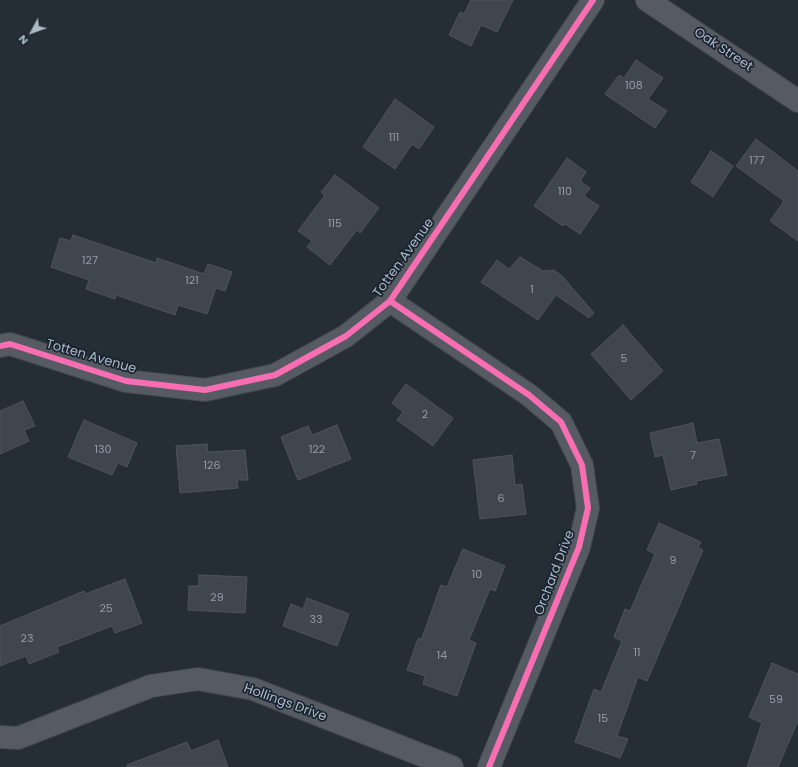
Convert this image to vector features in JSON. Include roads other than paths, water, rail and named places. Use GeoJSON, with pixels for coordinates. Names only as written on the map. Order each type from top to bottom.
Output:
{"type":"FeatureCollection","features":[{"type":"Feature","properties":{"kind":"street","name":"Totten Avenue"},"geometry":{"type":"LineString","coordinates":[[0,346],[10,344],[126,381],[205,390],[275,375],[346,336],[390,301],[593,0]]}},
{"type":"Feature","properties":{"kind":"street","name":"Oak Street"},"geometry":{"type":"LineString","coordinates":[[647,0],[798,101]]}},
{"type":"Feature","properties":{"kind":"street","name":"Orchard Drive"},"geometry":{"type":"LineString","coordinates":[[390,301],[529,395],[561,422],[582,465],[588,508],[579,548],[489,767]]}},
{"type":"Feature","properties":{"kind":"street","name":"Hollings Drive"},"geometry":{"type":"LineString","coordinates":[[0,737],[18,738],[151,686],[198,679],[253,689],[452,767]]}}]}
